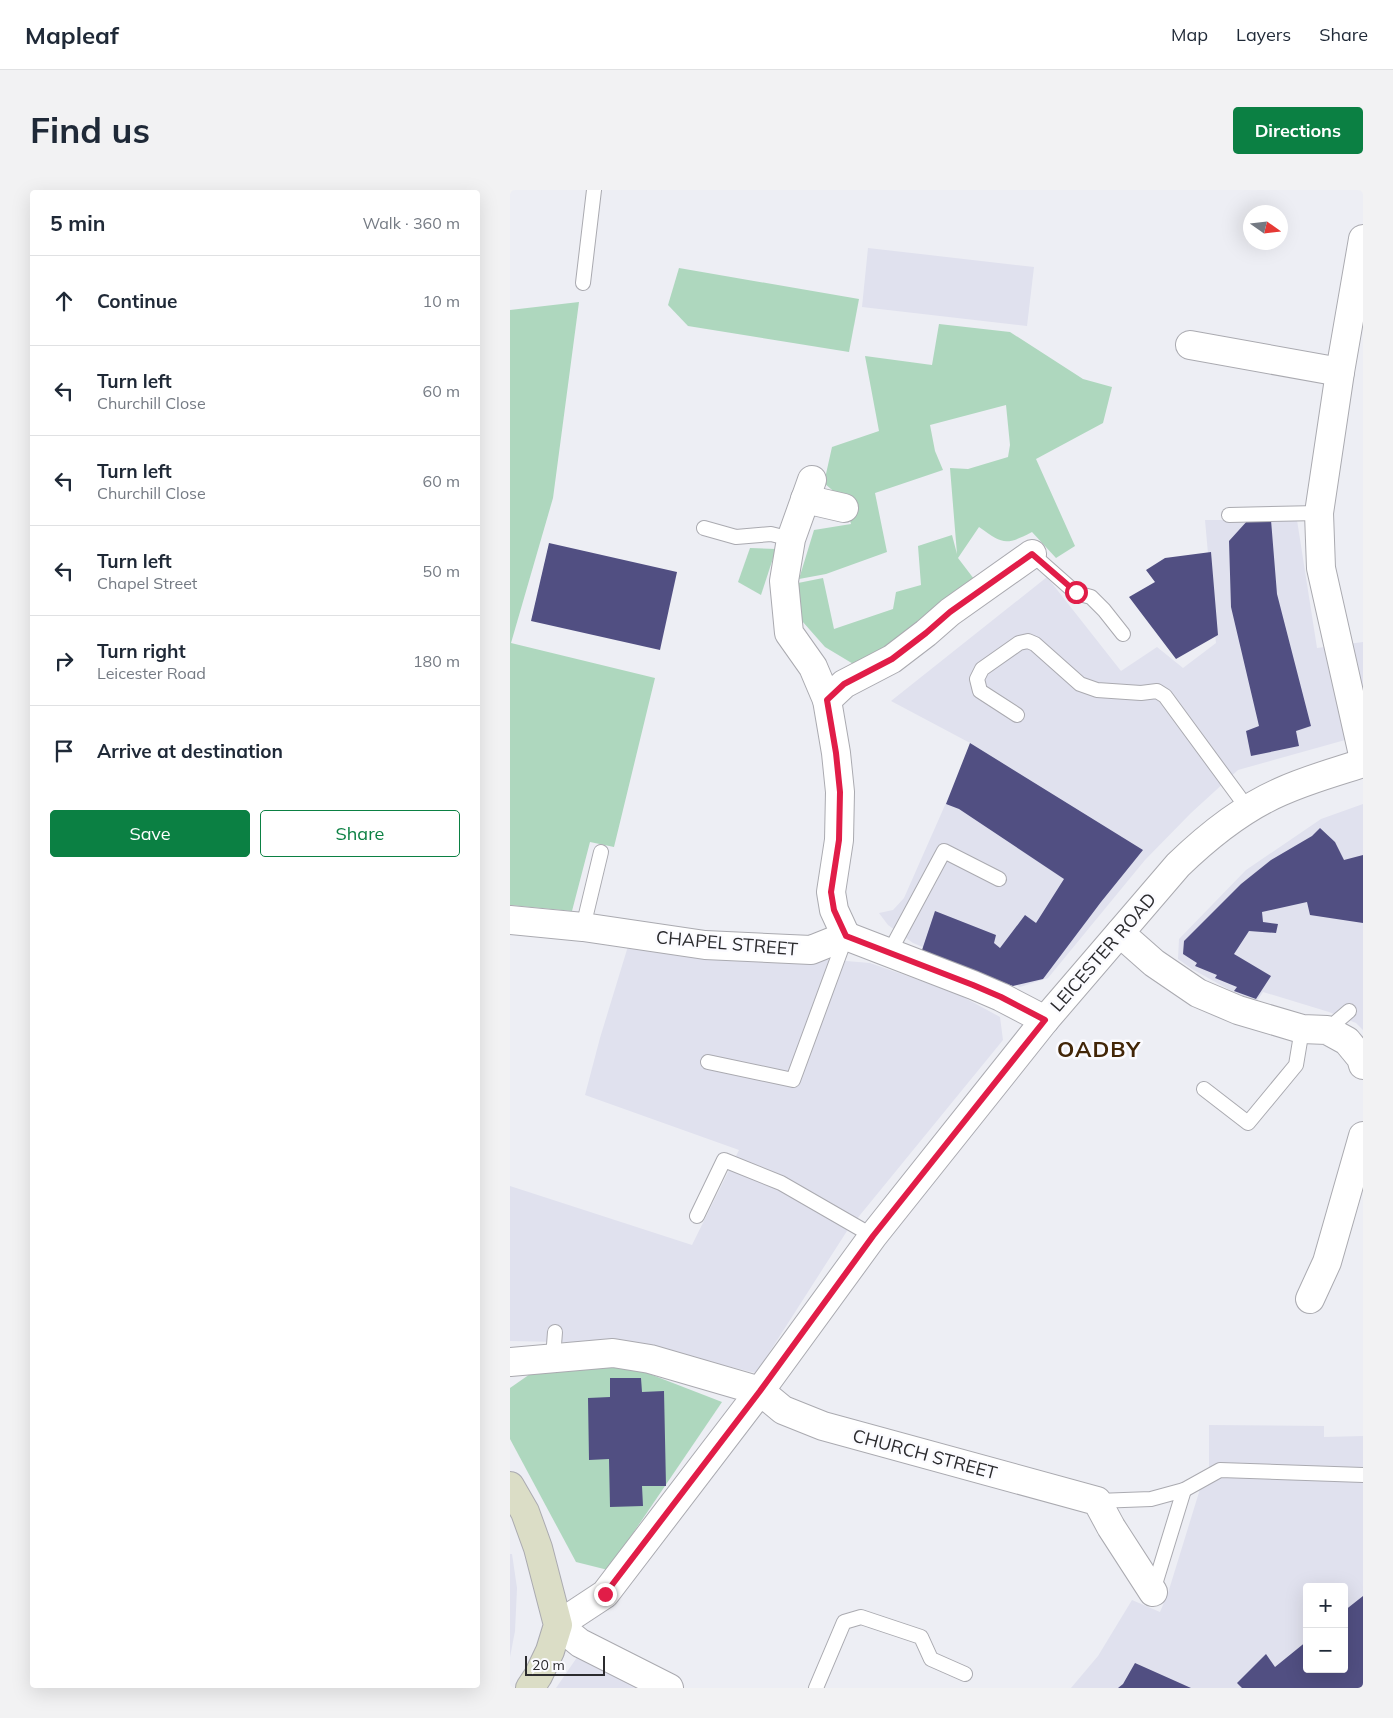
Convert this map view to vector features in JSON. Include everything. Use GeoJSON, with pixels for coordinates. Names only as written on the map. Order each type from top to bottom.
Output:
{"type":"FeatureCollection","features":[{"type":"Feature","properties":{"kind":"main road"},"geometry":{"type":"LineString","coordinates":[[510,1486],[525,1512],[558,1625],[550,1651],[530,1688]]}},
{"type":"Feature","properties":{"kind":"street"},"geometry":{"type":"LineString","coordinates":[[1363,238],[1340,372],[1319,514],[1321,568],[1363,755]]}},
{"type":"Feature","properties":{"kind":"street"},"geometry":{"type":"LineString","coordinates":[[1190,345],[1340,372]]}},
{"type":"Feature","properties":{"kind":"street"},"geometry":{"type":"LineString","coordinates":[[844,508],[809,490],[791,539],[784,581],[789,633],[813,667],[827,700],[836,753],[840,792],[839,840],[831,892],[834,910],[846,936],[973,985],[1045,1020]]}},
{"type":"Feature","properties":{"kind":"street"},"geometry":{"type":"LineString","coordinates":[[827,700],[844,684],[892,659],[950,612],[1032,554]]}},
{"type":"Feature","properties":{"kind":"street","name":"LEICESTER ROAD"},"geometry":{"type":"LineString","coordinates":[[558,1625],[605,1594],[760,1391],[873,1236],[1045,1020],[1178,865],[1202,842],[1248,809],[1281,791],[1363,763]]}},
{"type":"Feature","properties":{"kind":"street","name":"CHAPEL STREET"},"geometry":{"type":"LineString","coordinates":[[510,920],[583,927],[705,945],[811,950],[846,936]]}},
{"type":"Feature","properties":{"kind":"street"},"geometry":{"type":"LineString","coordinates":[[1120,933],[1154,963],[1198,994],[1238,1010],[1315,1029],[1346,1041],[1360,1058],[1363,1065]]}},
{"type":"Feature","properties":{"kind":"street"},"geometry":{"type":"LineString","coordinates":[[1310,1299],[1327,1262],[1363,1136]]}},
{"type":"Feature","properties":{"kind":"street"},"geometry":{"type":"LineString","coordinates":[[510,1362],[554,1345],[650,1359],[760,1391]]}},
{"type":"Feature","properties":{"kind":"street","name":"CHURCH STREET"},"geometry":{"type":"LineString","coordinates":[[760,1391],[783,1410],[824,1426],[1096,1502]]}},
{"type":"Feature","properties":{"kind":"street"},"geometry":{"type":"LineString","coordinates":[[1096,1502],[1153,1592]]}},
{"type":"Feature","properties":{"kind":"street"},"geometry":{"type":"LineString","coordinates":[[558,1625],[580,1643],[669,1688]]}},
{"type":"Feature","properties":{"kind":"lane"},"geometry":{"type":"LineString","coordinates":[[584,283],[594,190]]}},
{"type":"Feature","properties":{"kind":"lane"},"geometry":{"type":"LineString","coordinates":[[1229,515],[1319,514]]}},
{"type":"Feature","properties":{"kind":"lane"},"geometry":{"type":"LineString","coordinates":[[704,528],[736,537],[771,534],[791,539]]}},
{"type":"Feature","properties":{"kind":"lane"},"geometry":{"type":"LineString","coordinates":[[1032,554],[1076,592],[1091,597],[1123,634]]}},
{"type":"Feature","properties":{"kind":"lane"},"geometry":{"type":"LineString","coordinates":[[1017,715],[980,691],[977,679],[982,669],[1019,643],[1028,641],[1035,644],[1080,684],[1097,690],[1142,693],[1157,691],[1165,696],[1248,809]]}},
{"type":"Feature","properties":{"kind":"lane"},"geometry":{"type":"LineString","coordinates":[[889,953],[944,851],[999,879]]}},
{"type":"Feature","properties":{"kind":"lane"},"geometry":{"type":"LineString","coordinates":[[583,927],[600,852]]}},
{"type":"Feature","properties":{"kind":"lane"},"geometry":{"type":"LineString","coordinates":[[708,1062],[793,1080],[846,936]]}},
{"type":"Feature","properties":{"kind":"lane"},"geometry":{"type":"LineString","coordinates":[[1204,1090],[1248,1123],[1296,1065],[1315,1029],[1350,1011]]}},
{"type":"Feature","properties":{"kind":"lane"},"geometry":{"type":"LineString","coordinates":[[697,1216],[724,1160],[780,1183],[873,1236]]}},
{"type":"Feature","properties":{"kind":"lane","name":"CHURCH STREET"},"geometry":{"type":"LineString","coordinates":[[1096,1502],[1151,1499],[1184,1490],[1220,1470],[1363,1475]]}},
{"type":"Feature","properties":{"kind":"lane"},"geometry":{"type":"LineString","coordinates":[[1153,1592],[1184,1490]]}},
{"type":"Feature","properties":{"kind":"lane"},"geometry":{"type":"LineString","coordinates":[[816,1688],[844,1622],[861,1617],[921,1637],[931,1659],[965,1674]]}},
{"type":"Feature","properties":{"kind":"shaded area"},"geometry":{"type":"Polygon","coordinates":[[[868,248],[1034,267],[1027,326],[862,307],[868,248]]]}},
{"type":"Feature","properties":{"kind":"shaded area"},"geometry":{"type":"Polygon","coordinates":[[[1205,520],[1297,520],[1317,648],[1363,642],[1363,735],[1238,770],[1191,813],[1145,860],[1048,978],[1020,987],[913,943],[888,925],[879,913],[893,910],[904,898],[972,744],[891,701],[1047,577],[1121,671],[1157,647],[1183,668],[1216,643],[1205,520]]]}},
{"type":"Feature","properties":{"kind":"shaded area"},"geometry":{"type":"Polygon","coordinates":[[[1363,804],[1363,1030],[1356,1023],[1329,1012],[1263,992],[1255,1004],[1192,969],[1178,959],[1179,939],[1246,870],[1321,819],[1363,804]]]}},
{"type":"Feature","properties":{"kind":"shaded area"},"geometry":{"type":"Polygon","coordinates":[[[629,943],[870,963],[956,993],[1000,1017],[1003,1040],[847,1231],[756,1373],[648,1347],[510,1341],[510,1186],[692,1245],[739,1150],[585,1095],[629,943]]]}},
{"type":"Feature","properties":{"kind":"shaded area"},"geometry":{"type":"Polygon","coordinates":[[[1209,1425],[1324,1426],[1324,1437],[1363,1436],[1363,1688],[1071,1688],[1098,1656],[1132,1600],[1160,1612],[1168,1593],[1200,1489],[1209,1484],[1209,1425]]]}},
{"type":"Feature","properties":{"kind":"shaded area"},"geometry":{"type":"Polygon","coordinates":[[[510,1554],[512,1554],[517,1588],[515,1631],[510,1657],[510,1554]]]}},
{"type":"Feature","properties":{"kind":"shaded area"},"geometry":{"type":"Polygon","coordinates":[[[580,1653],[654,1688],[556,1688],[580,1653]]]}},
{"type":"Feature","properties":{"kind":"green space"},"geometry":{"type":"Polygon","coordinates":[[[679,268],[859,299],[849,352],[688,326],[668,305],[679,268]]]}},
{"type":"Feature","properties":{"kind":"green space"},"geometry":{"type":"Polygon","coordinates":[[[579,302],[553,498],[511,643],[655,678],[614,847],[590,842],[572,911],[510,905],[510,310],[579,302]]]}},
{"type":"Feature","properties":{"kind":"green space"},"geometry":{"type":"Polygon","coordinates":[[[939,324],[1010,332],[1083,379],[1112,387],[1103,423],[1036,459],[1075,546],[1056,558],[1032,532],[1016,540],[1004,541],[999,540],[979,527],[958,558],[974,579],[915,633],[855,665],[825,647],[795,613],[798,583],[823,578],[834,629],[893,609],[896,592],[921,585],[918,546],[952,535],[957,554],[950,468],[968,469],[1008,457],[1010,445],[1006,405],[930,425],[935,451],[943,470],[875,493],[887,552],[826,574],[799,579],[814,530],[851,524],[845,501],[824,483],[832,447],[879,431],[865,356],[932,365],[939,324]]]}},
{"type":"Feature","properties":{"kind":"green space"},"geometry":{"type":"Polygon","coordinates":[[[750,548],[776,549],[761,595],[738,582],[750,548]]]}},
{"type":"Feature","properties":{"kind":"green space"},"geometry":{"type":"Polygon","coordinates":[[[629,1366],[722,1402],[608,1570],[576,1562],[510,1439],[510,1388],[533,1372],[629,1366]]]}},
{"type":"Feature","properties":{"kind":"building"},"geometry":{"type":"Polygon","coordinates":[[[1248,520],[1271,520],[1277,594],[1311,726],[1296,731],[1299,746],[1251,756],[1246,731],[1259,726],[1231,607],[1229,541],[1248,520]]]}},
{"type":"Feature","properties":{"kind":"building"},"geometry":{"type":"Polygon","coordinates":[[[549,543],[677,572],[660,650],[531,621],[549,543]]]}},
{"type":"Feature","properties":{"kind":"building"},"geometry":{"type":"Polygon","coordinates":[[[1211,552],[1218,635],[1176,659],[1129,597],[1155,582],[1146,570],[1165,558],[1211,552]]]}},
{"type":"Feature","properties":{"kind":"building"},"geometry":{"type":"Polygon","coordinates":[[[970,743],[1143,850],[1043,979],[1013,986],[921,953],[935,911],[996,935],[994,943],[1000,948],[1025,915],[1036,923],[1064,879],[959,809],[946,804],[970,743]]]}},
{"type":"Feature","properties":{"kind":"building"},"geometry":{"type":"Polygon","coordinates":[[[1320,828],[1335,842],[1344,860],[1363,855],[1363,923],[1310,915],[1307,902],[1262,912],[1263,922],[1278,924],[1276,933],[1249,931],[1234,954],[1271,976],[1256,999],[1234,991],[1237,987],[1215,978],[1217,975],[1195,966],[1197,963],[1183,954],[1184,941],[1241,884],[1271,860],[1312,836],[1320,828]]]}},
{"type":"Feature","properties":{"kind":"building"},"geometry":{"type":"Polygon","coordinates":[[[610,1378],[641,1378],[642,1392],[664,1391],[666,1486],[642,1486],[643,1506],[610,1507],[609,1459],[589,1460],[588,1398],[610,1397],[610,1378]]]}},
{"type":"Feature","properties":{"kind":"building"},"geometry":{"type":"Polygon","coordinates":[[[1363,1596],[1363,1688],[1242,1688],[1237,1683],[1266,1654],[1275,1667],[1303,1644],[1303,1673],[1348,1673],[1348,1608],[1363,1596]]]}},
{"type":"Feature","properties":{"kind":"building"},"geometry":{"type":"Polygon","coordinates":[[[1135,1663],[1191,1688],[1118,1688],[1123,1684],[1135,1663]]]}},
{"type":"Feature","properties":{"kind":"district","name":"OADBY"},"geometry":{"type":"Point","coordinates":[1099,1049]}},
{"type":"Feature","properties":{"kind":"route"},"geometry":{"type":"LineString","coordinates":[[605,1594],[760,1391],[873,1236],[1045,1020],[973,985],[846,936],[834,910],[831,892],[839,840],[840,792],[827,700],[844,684],[892,659],[950,612],[1032,554],[1076,592]]}}]}
